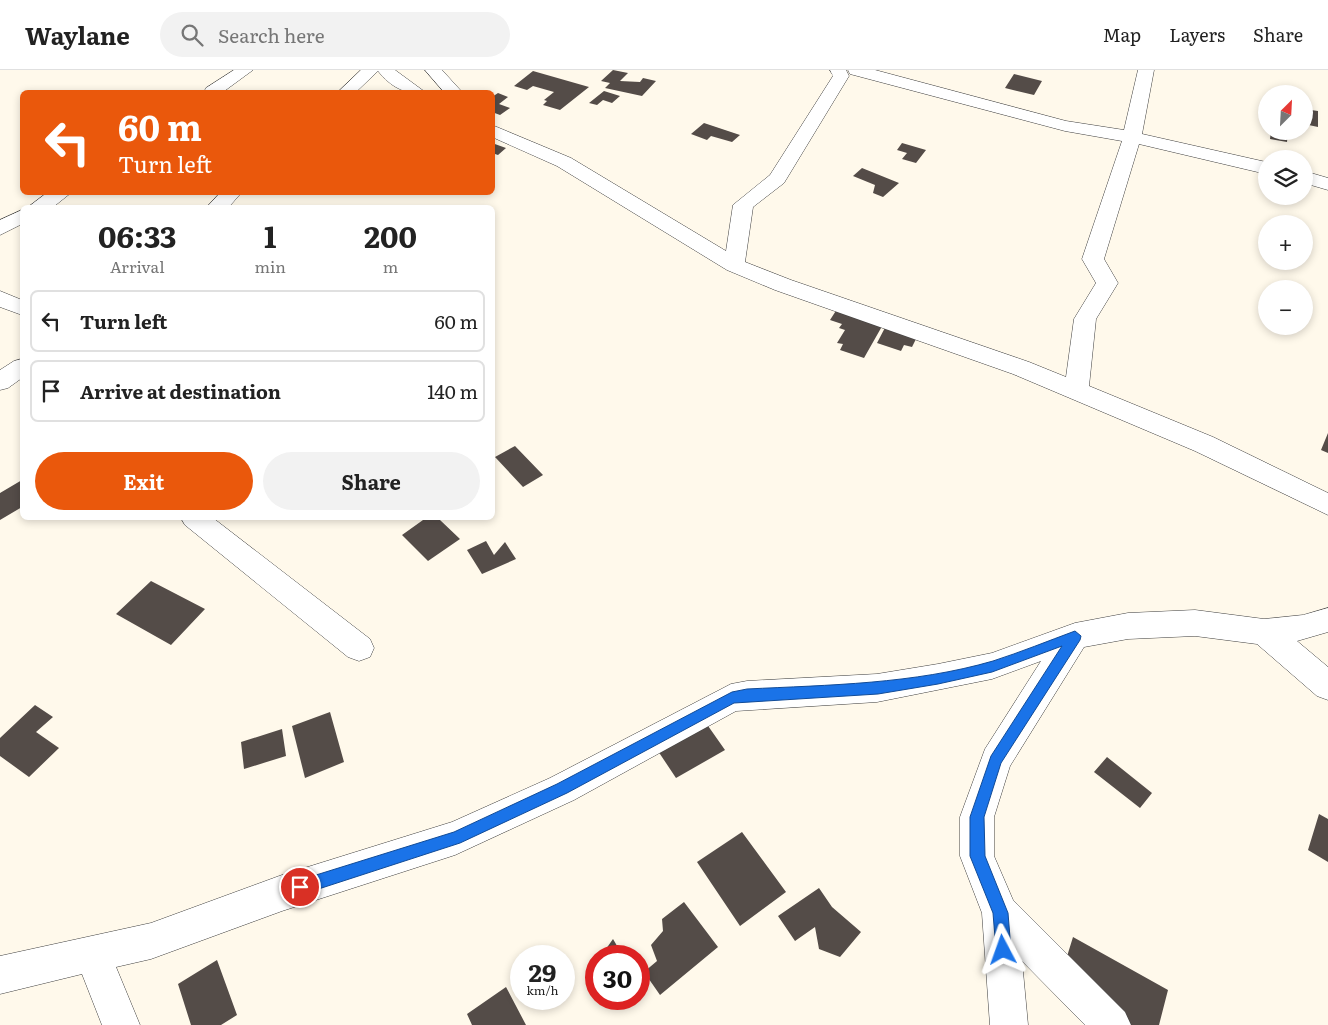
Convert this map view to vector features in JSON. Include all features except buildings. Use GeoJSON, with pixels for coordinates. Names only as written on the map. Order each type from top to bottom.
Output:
{"type":"FeatureCollection","features":[{"type":"Feature","properties":{"kind":"street"},"geometry":{"type":"LineString","coordinates":[[215,90],[245,70]]}},
{"type":"Feature","properties":{"kind":"street"},"geometry":{"type":"LineString","coordinates":[[348,90],[371,70]]}},
{"type":"Feature","properties":{"kind":"street"},"geometry":{"type":"LineString","coordinates":[[386,70],[394,79],[413,90]]}},
{"type":"Feature","properties":{"kind":"street"},"geometry":{"type":"LineString","coordinates":[[433,70],[451,90]]}},
{"type":"Feature","properties":{"kind":"street"},"geometry":{"type":"LineString","coordinates":[[734,265],[743,205],[777,179],[841,76],[838,70]]}},
{"type":"Feature","properties":{"kind":"street"},"geometry":{"type":"LineString","coordinates":[[856,70],[1066,126],[1132,138],[1258,166]]}},
{"type":"Feature","properties":{"kind":"street"},"geometry":{"type":"LineString","coordinates":[[1076,391],[1085,319],[1107,283],[1093,259],[1132,138],[1146,70]]}},
{"type":"Feature","properties":{"kind":"street"},"geometry":{"type":"LineString","coordinates":[[495,131],[564,162],[734,265],[783,285],[1021,368],[1204,444],[1328,505]]}},
{"type":"Feature","properties":{"kind":"street"},"geometry":{"type":"LineString","coordinates":[[1313,180],[1328,184]]}},
{"type":"Feature","properties":{"kind":"street"},"geometry":{"type":"LineString","coordinates":[[42,205],[58,195]]}},
{"type":"Feature","properties":{"kind":"street"},"geometry":{"type":"LineString","coordinates":[[219,205],[230,195]]}},
{"type":"Feature","properties":{"kind":"street"},"geometry":{"type":"LineString","coordinates":[[0,229],[20,217]]}},
{"type":"Feature","properties":{"kind":"street"},"geometry":{"type":"LineString","coordinates":[[0,298],[20,307]]}},
{"type":"Feature","properties":{"kind":"street"},"geometry":{"type":"LineString","coordinates":[[0,382],[20,368]]}},
{"type":"Feature","properties":{"kind":"street"},"geometry":{"type":"LineString","coordinates":[[197,520],[359,648]]}},
{"type":"Feature","properties":{"kind":"street"},"geometry":{"type":"LineString","coordinates":[[0,975],[151,941],[282,893],[456,838],[562,789],[732,698],[747,695],[878,688],[938,678],[992,666],[1075,636],[1128,626],[1195,623],[1264,632],[1303,628],[1328,620]]}},
{"type":"Feature","properties":{"kind":"street"},"geometry":{"type":"LineString","coordinates":[[1264,632],[1328,686]]}},
{"type":"Feature","properties":{"kind":"street"},"geometry":{"type":"LineString","coordinates":[[1009,1025],[1000,913],[978,856],[977,817],[996,760],[1075,636]]}},
{"type":"Feature","properties":{"kind":"street"},"geometry":{"type":"LineString","coordinates":[[1000,913],[1112,1025]]}},
{"type":"Feature","properties":{"kind":"street"},"geometry":{"type":"LineString","coordinates":[[92,954],[121,1025]]}},
{"type":"Feature","properties":{"kind":"route"},"geometry":{"type":"LineString","coordinates":[[300,887],[456,838],[562,789],[732,698],[747,695],[798,694],[878,688],[938,678],[992,666],[1075,636],[996,760],[977,817],[978,856],[1000,913],[1003,950]]}}]}
